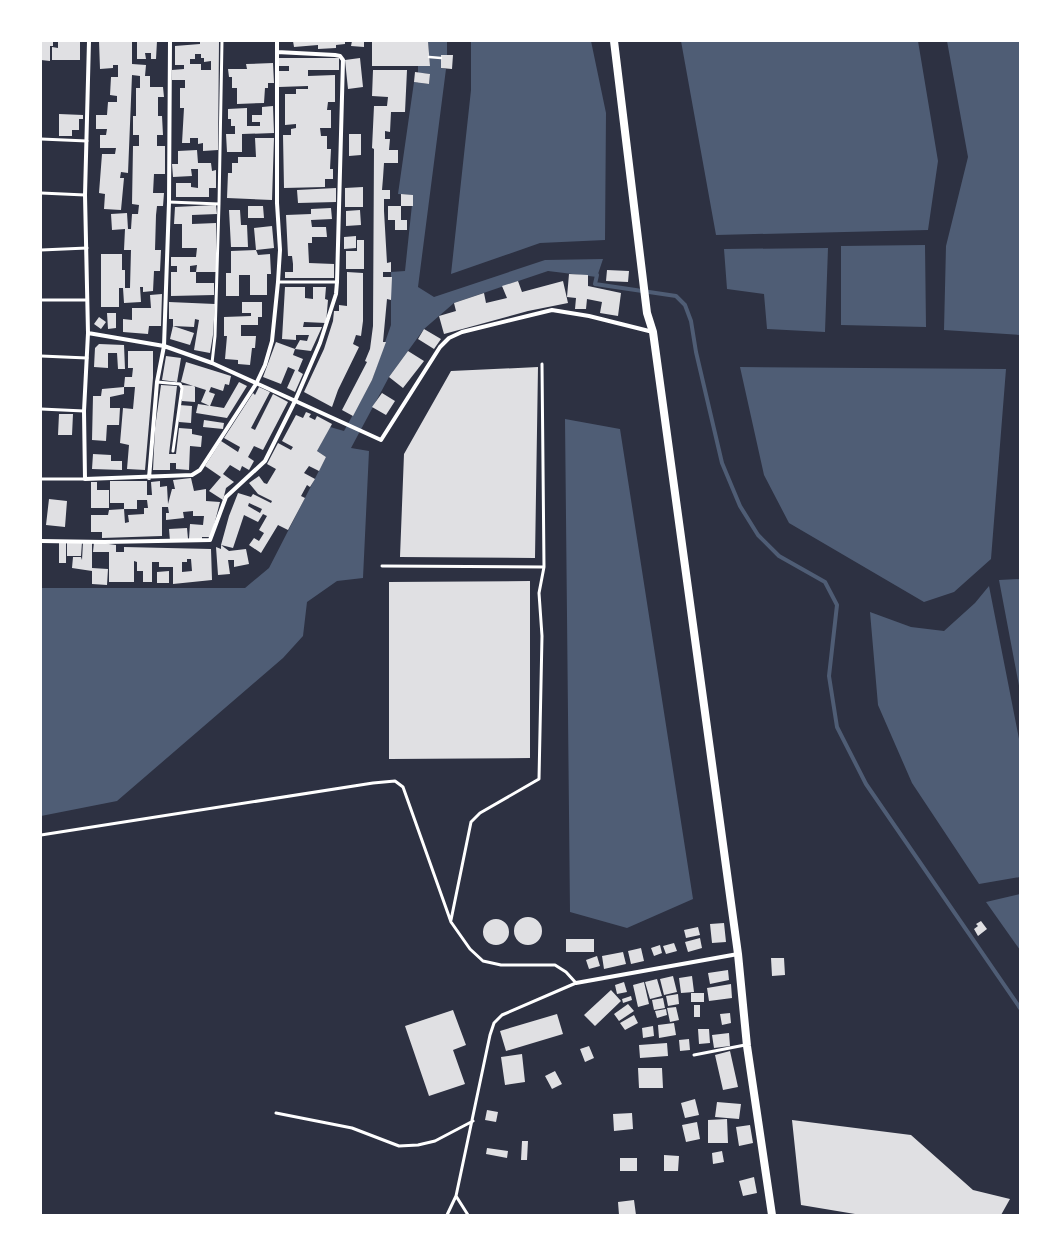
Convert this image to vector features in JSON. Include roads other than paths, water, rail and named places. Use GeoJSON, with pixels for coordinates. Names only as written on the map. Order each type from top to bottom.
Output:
{"type":"FeatureCollection","features":[{"type":"Feature","properties":{"kind":"main road"},"geometry":{"type":"LineString","coordinates":[[614,41],[647,313],[653,332],[738,954],[747,1045],[772,1215]]}},
{"type":"Feature","properties":{"kind":"street"},"geometry":{"type":"LineString","coordinates":[[89,41],[85,195],[88,334],[84,411],[85,479],[184,476],[192,475],[200,470],[256,384],[265,365],[272,342],[280,250],[276,97],[277,41]]}},
{"type":"Feature","properties":{"kind":"street"},"geometry":{"type":"LineString","coordinates":[[148,478],[157,382],[164,346],[169,202],[170,41]]}},
{"type":"Feature","properties":{"kind":"street"},"geometry":{"type":"LineString","coordinates":[[41,541],[105,542],[210,540],[226,497],[264,461],[295,401],[320,343],[334,300],[337,282],[343,60],[340,56],[335,55],[277,52]]}},
{"type":"Feature","properties":{"kind":"street"},"geometry":{"type":"LineString","coordinates":[[88,334],[164,346],[212,363],[335,419],[362,433],[381,440],[440,347],[449,338],[462,332],[552,310],[589,316],[653,332]]}},
{"type":"Feature","properties":{"kind":"street"},"geometry":{"type":"LineString","coordinates":[[576,983],[738,954]]}},
{"type":"Feature","properties":{"kind":"lane"},"geometry":{"type":"LineString","coordinates":[[212,363],[219,204],[222,41]]}},
{"type":"Feature","properties":{"kind":"lane"},"geometry":{"type":"LineString","coordinates":[[41,139],[87,141]]}},
{"type":"Feature","properties":{"kind":"lane"},"geometry":{"type":"LineString","coordinates":[[41,193],[85,195]]}},
{"type":"Feature","properties":{"kind":"lane"},"geometry":{"type":"LineString","coordinates":[[169,202],[219,204]]}},
{"type":"Feature","properties":{"kind":"lane"},"geometry":{"type":"LineString","coordinates":[[41,250],[87,248]]}},
{"type":"Feature","properties":{"kind":"lane"},"geometry":{"type":"LineString","coordinates":[[278,282],[337,282]]}},
{"type":"Feature","properties":{"kind":"lane"},"geometry":{"type":"LineString","coordinates":[[41,300],[87,300]]}},
{"type":"Feature","properties":{"kind":"lane"},"geometry":{"type":"LineString","coordinates":[[41,356],[87,358]]}},
{"type":"Feature","properties":{"kind":"lane"},"geometry":{"type":"LineString","coordinates":[[451,922],[471,822],[480,813],[539,779],[542,636],[539,593],[544,567],[542,364]]}},
{"type":"Feature","properties":{"kind":"lane"},"geometry":{"type":"LineString","coordinates":[[157,382],[176,383],[180,384],[182,388],[173,450]]}},
{"type":"Feature","properties":{"kind":"lane"},"geometry":{"type":"LineString","coordinates":[[41,409],[84,411]]}},
{"type":"Feature","properties":{"kind":"lane"},"geometry":{"type":"LineString","coordinates":[[41,479],[85,479]]}},
{"type":"Feature","properties":{"kind":"lane"},"geometry":{"type":"LineString","coordinates":[[382,566],[544,567]]}},
{"type":"Feature","properties":{"kind":"lane"},"geometry":{"type":"LineString","coordinates":[[41,836],[373,783],[395,781],[403,787],[451,922],[470,949],[483,961],[501,965],[555,965],[566,972],[576,983],[502,1015],[494,1023],[490,1035],[456,1196],[447,1215]]}},
{"type":"Feature","properties":{"kind":"lane"},"geometry":{"type":"LineString","coordinates":[[694,1056],[747,1045]]}},
{"type":"Feature","properties":{"kind":"lane"},"geometry":{"type":"LineString","coordinates":[[276,1113],[352,1128],[399,1146],[418,1145],[435,1141],[473,1121]]}},
{"type":"Feature","properties":{"kind":"lane"},"geometry":{"type":"LineString","coordinates":[[456,1196],[468,1215]]}},
{"type":"Feature","properties":{"kind":"water"},"geometry":{"type":"Polygon","coordinates":[[[428,41],[447,41],[447,55],[441,55],[441,68],[446,69],[418,287],[434,297],[545,260],[603,259],[597,277],[548,271],[454,303],[424,329],[389,377],[351,448],[369,451],[363,578],[337,581],[307,602],[303,636],[283,658],[117,801],[41,816],[41,588],[245,588],[269,568],[326,457],[317,451],[330,427],[344,431],[372,380],[391,325],[391,272],[405,271],[413,195],[398,194],[414,82],[429,84],[430,74],[422,73],[422,66],[430,66],[428,41]]]}},
{"type":"Feature","properties":{"kind":"water"},"geometry":{"type":"Polygon","coordinates":[[[471,41],[591,41],[606,113],[605,240],[540,243],[451,274],[471,90],[471,41]]]}},
{"type":"Feature","properties":{"kind":"water"},"geometry":{"type":"Polygon","coordinates":[[[681,41],[918,41],[938,161],[928,230],[716,235],[681,41]]]}},
{"type":"Feature","properties":{"kind":"water"},"geometry":{"type":"Polygon","coordinates":[[[947,41],[1020,41],[1020,335],[944,330],[946,246],[968,157],[947,41]]]}},
{"type":"Feature","properties":{"kind":"water"},"geometry":{"type":"Polygon","coordinates":[[[925,245],[926,327],[841,325],[841,246],[925,245]]]}},
{"type":"Feature","properties":{"kind":"water"},"geometry":{"type":"Polygon","coordinates":[[[828,248],[825,332],[767,329],[764,294],[727,289],[724,249],[828,248]]]}},
{"type":"Feature","properties":{"kind":"water"},"geometry":{"type":"Polygon","coordinates":[[[740,367],[1006,369],[991,559],[954,592],[924,602],[789,523],[764,475],[740,367]]]}},
{"type":"Feature","properties":{"kind":"water"},"geometry":{"type":"Polygon","coordinates":[[[565,419],[620,429],[693,899],[627,928],[570,912],[565,419]]]}},
{"type":"Feature","properties":{"kind":"water"},"geometry":{"type":"Polygon","coordinates":[[[1020,579],[1020,691],[999,580],[1020,579]]]}},
{"type":"Feature","properties":{"kind":"water"},"geometry":{"type":"Polygon","coordinates":[[[989,586],[1020,744],[1020,877],[979,884],[912,783],[878,705],[870,612],[911,627],[944,631],[975,603],[989,586]]]}},
{"type":"Feature","properties":{"kind":"water"},"geometry":{"type":"Polygon","coordinates":[[[1020,894],[1020,950],[986,902],[1020,894]]]}},
{"type":"Feature","properties":{"kind":"waterway"},"geometry":{"type":"LineString","coordinates":[[420,61],[420,89]]}},
{"type":"Feature","properties":{"kind":"waterway"},"geometry":{"type":"LineString","coordinates":[[597,275],[595,284],[676,296],[685,305],[691,321],[696,352],[722,463],[740,506],[758,535],[779,556],[825,582],[837,605],[829,676],[837,727],[866,784],[1020,1008]]}}]}
